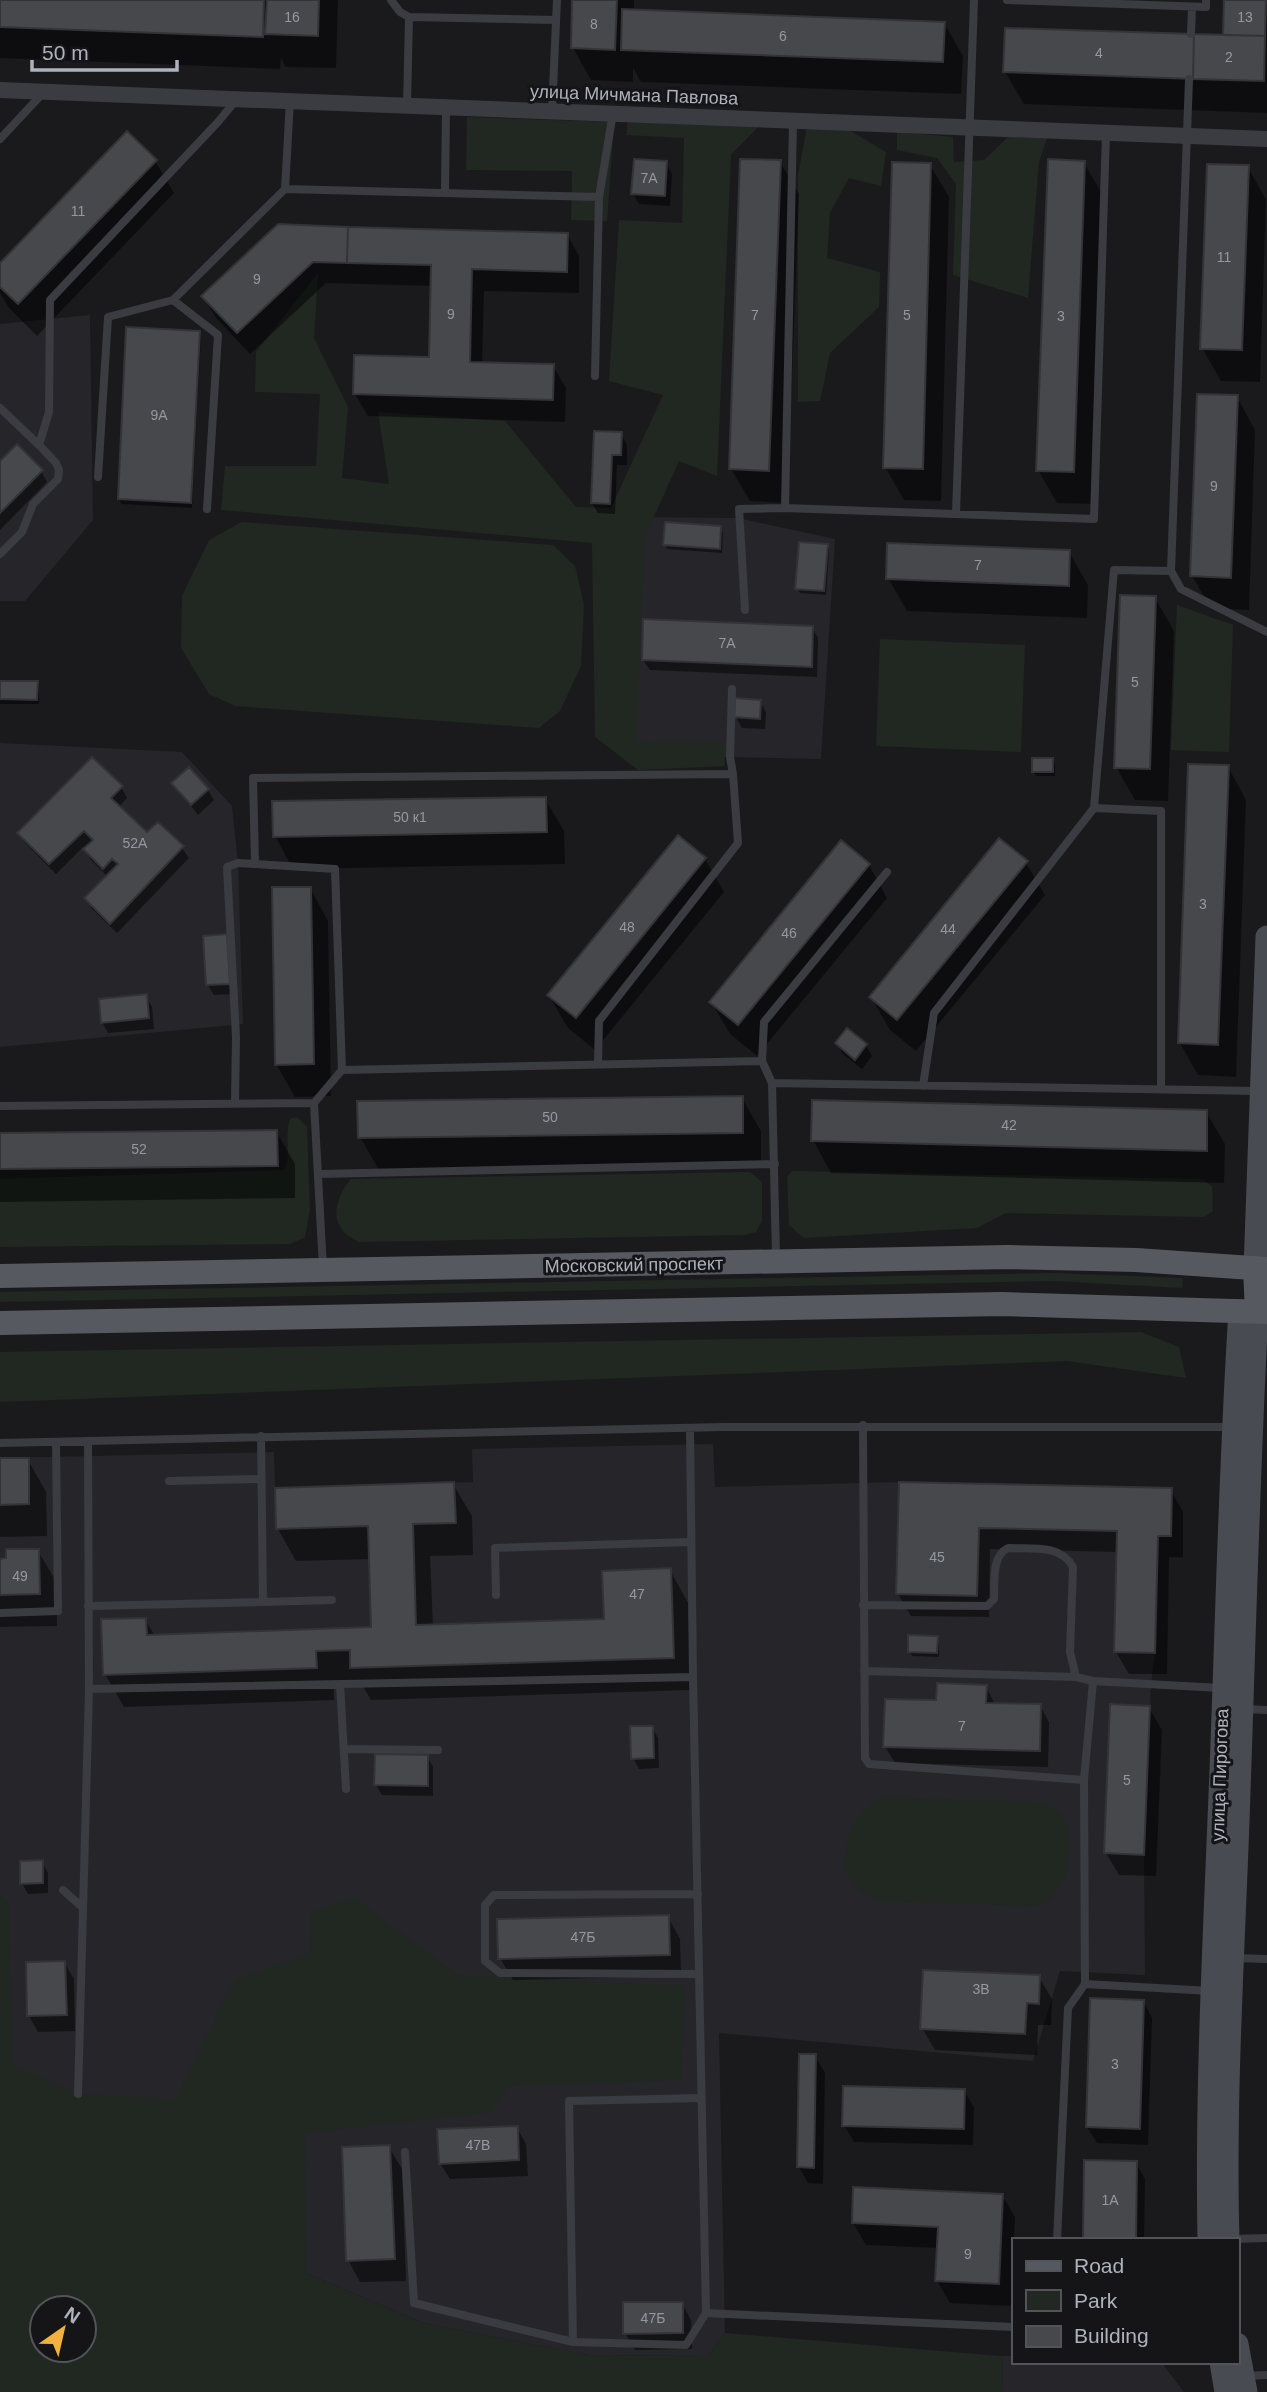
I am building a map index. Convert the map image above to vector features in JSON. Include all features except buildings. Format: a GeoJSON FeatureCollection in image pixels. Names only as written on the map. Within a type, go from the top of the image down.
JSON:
{"type":"FeatureCollection","features":[{"type":"Feature","properties":{"kind":"main road"},"geometry":{"type":"LineString","coordinates":[[0,1323],[1002,1304],[1255,1311],[1261,1269],[1261,1091],[1267,937]]}},
{"type":"Feature","properties":{"kind":"main road","name":"Московский проспект"},"geometry":{"type":"LineString","coordinates":[[0,1276],[1008,1257],[1261,1269]]}},
{"type":"Feature","properties":{"kind":"main road","name":"улица Пирогова"},"geometry":{"type":"LineString","coordinates":[[1242,1427],[1256,1395],[1255,1311]]}},
{"type":"Feature","properties":{"kind":"main road","name":"улица Пирогова"},"geometry":{"type":"LineString","coordinates":[[1209,2238],[1208,2171],[1222,1992],[1242,1427],[1255,1311]]}},
{"type":"Feature","properties":{"kind":"main road","name":"улица Пирогова"},"geometry":{"type":"LineString","coordinates":[[1222,1992],[1228,2238]]}},
{"type":"Feature","properties":{"kind":"street","name":"улица Мичмана Павлова"},"geometry":{"type":"LineString","coordinates":[[0,90],[1267,139]]}},
{"type":"Feature","properties":{"kind":"lane"},"geometry":{"type":"LineString","coordinates":[[391,0],[400,12],[410,17],[556,20]]}},
{"type":"Feature","properties":{"kind":"lane"},"geometry":{"type":"LineString","coordinates":[[552,111],[557,0]]}},
{"type":"Feature","properties":{"kind":"lane"},"geometry":{"type":"LineString","coordinates":[[956,514],[974,0]]}},
{"type":"Feature","properties":{"kind":"lane"},"geometry":{"type":"LineString","coordinates":[[1007,0],[1206,8],[1206,0]]}},
{"type":"Feature","properties":{"kind":"lane"},"geometry":{"type":"LineString","coordinates":[[1191,34],[1192,7]]}},
{"type":"Feature","properties":{"kind":"lane"},"geometry":{"type":"LineString","coordinates":[[407,106],[410,17]]}},
{"type":"Feature","properties":{"kind":"lane"},"geometry":{"type":"LineString","coordinates":[[1189,79],[1171,571],[1181,589],[1267,632]]}},
{"type":"Feature","properties":{"kind":"lane"},"geometry":{"type":"LineString","coordinates":[[0,139],[44,92]]}},
{"type":"Feature","properties":{"kind":"lane"},"geometry":{"type":"LineString","coordinates":[[39,445],[49,412],[50,300],[237,99]]}},
{"type":"Feature","properties":{"kind":"lane"},"geometry":{"type":"LineString","coordinates":[[98,477],[108,317],[173,300],[285,188],[290,101]]}},
{"type":"Feature","properties":{"kind":"lane"},"geometry":{"type":"LineString","coordinates":[[445,192],[446,107]]}},
{"type":"Feature","properties":{"kind":"lane"},"geometry":{"type":"LineString","coordinates":[[595,376],[599,197],[613,113]]}},
{"type":"Feature","properties":{"kind":"lane"},"geometry":{"type":"LineString","coordinates":[[785,508],[793,122]]}},
{"type":"Feature","properties":{"kind":"lane"},"geometry":{"type":"LineString","coordinates":[[745,610],[739,509],[785,508],[1094,519],[1105,133]]}},
{"type":"Feature","properties":{"kind":"lane"},"geometry":{"type":"LineString","coordinates":[[285,188],[599,197]]}},
{"type":"Feature","properties":{"kind":"lane"},"geometry":{"type":"LineString","coordinates":[[173,300],[218,335],[207,509]]}},
{"type":"Feature","properties":{"kind":"lane"},"geometry":{"type":"LineString","coordinates":[[0,408],[39,445],[60,470],[58,479],[33,504],[22,532],[0,554]]}},
{"type":"Feature","properties":{"kind":"lane"},"geometry":{"type":"LineString","coordinates":[[923,1086],[933,1013],[1094,808],[1114,570],[1171,571]]}},
{"type":"Feature","properties":{"kind":"lane"},"geometry":{"type":"LineString","coordinates":[[598,1063],[599,1021],[738,843],[730,757],[732,690]]}},
{"type":"Feature","properties":{"kind":"lane"},"geometry":{"type":"LineString","coordinates":[[255,864],[253,778],[733,774]]}},
{"type":"Feature","properties":{"kind":"lane"},"geometry":{"type":"LineString","coordinates":[[1094,808],[1161,811],[1161,1090]]}},
{"type":"Feature","properties":{"kind":"lane"},"geometry":{"type":"LineString","coordinates":[[235,1103],[236,1038],[227,867],[238,863],[335,869],[342,1070],[314,1103],[323,1271]]}},
{"type":"Feature","properties":{"kind":"lane"},"geometry":{"type":"LineString","coordinates":[[776,1263],[772,1083],[762,1061],[764,1022],[887,872]]}},
{"type":"Feature","properties":{"kind":"lane"},"geometry":{"type":"LineString","coordinates":[[342,1070],[762,1061]]}},
{"type":"Feature","properties":{"kind":"lane"},"geometry":{"type":"LineString","coordinates":[[772,1083],[1261,1091]]}},
{"type":"Feature","properties":{"kind":"lane"},"geometry":{"type":"LineString","coordinates":[[0,1106],[314,1103]]}},
{"type":"Feature","properties":{"kind":"lane"},"geometry":{"type":"LineString","coordinates":[[319,1174],[775,1164]]}},
{"type":"Feature","properties":{"kind":"lane"},"geometry":{"type":"LineString","coordinates":[[863,1426],[865,1758],[869,1764],[1084,1780]]}},
{"type":"Feature","properties":{"kind":"lane"},"geometry":{"type":"LineString","coordinates":[[0,1443],[690,1427],[1242,1427]]}},
{"type":"Feature","properties":{"kind":"lane"},"geometry":{"type":"LineString","coordinates":[[405,2152],[414,2303],[573,2342],[685,2345],[706,2313],[690,1427]]}},
{"type":"Feature","properties":{"kind":"lane"},"geometry":{"type":"LineString","coordinates":[[261,1436],[263,1602]]}},
{"type":"Feature","properties":{"kind":"lane"},"geometry":{"type":"LineString","coordinates":[[78,2094],[89,1689],[88,1441]]}},
{"type":"Feature","properties":{"kind":"lane"},"geometry":{"type":"LineString","coordinates":[[0,1613],[58,1611],[56,1442]]}},
{"type":"Feature","properties":{"kind":"lane"},"geometry":{"type":"LineString","coordinates":[[169,1481],[261,1479]]}},
{"type":"Feature","properties":{"kind":"lane"},"geometry":{"type":"LineString","coordinates":[[496,1595],[495,1548],[690,1542]]}},
{"type":"Feature","properties":{"kind":"lane"},"geometry":{"type":"LineString","coordinates":[[863,1605],[987,1606],[994,1599],[997,1559],[1001,1551],[1008,1548],[1057,1551],[1068,1557],[1073,1567],[1070,1652],[1076,1677]]}},
{"type":"Feature","properties":{"kind":"lane"},"geometry":{"type":"LineString","coordinates":[[88,1605],[332,1600]]}},
{"type":"Feature","properties":{"kind":"lane"},"geometry":{"type":"LineString","coordinates":[[864,1671],[1076,1677],[1233,1698],[1267,1710]]}},
{"type":"Feature","properties":{"kind":"lane"},"geometry":{"type":"LineString","coordinates":[[89,1689],[694,1677]]}},
{"type":"Feature","properties":{"kind":"lane"},"geometry":{"type":"LineString","coordinates":[[1057,2238],[1068,2008],[1085,1984],[1084,1780],[1093,1681]]}},
{"type":"Feature","properties":{"kind":"lane"},"geometry":{"type":"LineString","coordinates":[[340,1684],[346,1789]]}},
{"type":"Feature","properties":{"kind":"lane"},"geometry":{"type":"LineString","coordinates":[[344,1749],[438,1750]]}},
{"type":"Feature","properties":{"kind":"lane"},"geometry":{"type":"LineString","coordinates":[[63,1890],[83,1908]]}},
{"type":"Feature","properties":{"kind":"lane"},"geometry":{"type":"LineString","coordinates":[[698,1894],[494,1895],[485,1905],[485,1961],[500,1973],[699,1974]]}},
{"type":"Feature","properties":{"kind":"lane"},"geometry":{"type":"LineString","coordinates":[[1223,1957],[1267,1959]]}},
{"type":"Feature","properties":{"kind":"lane"},"geometry":{"type":"LineString","coordinates":[[1085,1984],[1222,1992]]}},
{"type":"Feature","properties":{"kind":"lane"},"geometry":{"type":"LineString","coordinates":[[573,2342],[569,2101],[701,2098]]}},
{"type":"Feature","properties":{"kind":"lane"},"geometry":{"type":"LineString","coordinates":[[1239,2239],[1267,2238]]}},
{"type":"Feature","properties":{"kind":"lane"},"geometry":{"type":"LineString","coordinates":[[706,2313],[1012,2327]]}},
{"type":"Feature","properties":{"kind":"lane"},"geometry":{"type":"LineString","coordinates":[[1232,2380],[1267,2375]]}},
{"type":"Feature","properties":{"kind":"shaded area"},"geometry":{"type":"Polygon","coordinates":[[[90,315],[93,520],[25,601],[0,601],[0,324],[90,315]]]}},
{"type":"Feature","properties":{"kind":"shaded area"},"geometry":{"type":"Polygon","coordinates":[[[623,517],[738,518],[835,539],[821,759],[619,755],[623,517]]]}},
{"type":"Feature","properties":{"kind":"shaded area"},"geometry":{"type":"Polygon","coordinates":[[[0,743],[182,752],[232,806],[238,863],[243,1024],[0,1047],[0,743]]]}},
{"type":"Feature","properties":{"kind":"shaded area"},"geometry":{"type":"Polygon","coordinates":[[[713,1444],[715,1487],[899,1482],[1172,1488],[1158,1536],[1155,1653],[1151,1684],[1144,1855],[1145,1975],[1060,1971],[1033,2061],[719,2033],[725,2333],[708,2356],[589,2355],[423,2323],[306,2273],[12,2127],[0,2064],[0,1458],[274,1452],[275,1488],[473,1482],[472,1449],[713,1444]]]}},
{"type":"Feature","properties":{"kind":"shaded area"},"geometry":{"type":"Polygon","coordinates":[[[1003,2356],[1012,2356],[1012,2364],[1163,2364],[1184,2392],[1002,2392],[1003,2356]]]}},
{"type":"Feature","properties":{"kind":"green space"},"geometry":{"type":"Polygon","coordinates":[[[467,117],[614,122],[607,221],[571,220],[572,171],[466,170],[467,117]]]}},
{"type":"Feature","properties":{"kind":"green space"},"geometry":{"type":"Polygon","coordinates":[[[628,122],[761,124],[731,155],[717,476],[679,461],[644,539],[636,742],[723,741],[725,766],[638,770],[595,737],[592,543],[221,510],[225,466],[316,466],[320,394],[255,392],[256,352],[318,273],[314,338],[348,407],[342,478],[389,484],[378,412],[505,421],[576,507],[611,508],[663,395],[609,381],[619,220],[682,223],[684,138],[626,135],[628,122]]]}},
{"type":"Feature","properties":{"kind":"green space"},"geometry":{"type":"Polygon","coordinates":[[[807,127],[847,129],[886,152],[881,186],[849,178],[830,213],[827,258],[880,272],[879,307],[830,353],[820,401],[798,402],[798,175],[807,127]]]}},
{"type":"Feature","properties":{"kind":"green space"},"geometry":{"type":"Polygon","coordinates":[[[897,132],[953,137],[954,162],[984,160],[1008,137],[1047,138],[1039,162],[1028,298],[953,275],[956,184],[937,158],[897,150],[897,132]]]}},
{"type":"Feature","properties":{"kind":"green space"},"geometry":{"type":"Polygon","coordinates":[[[242,522],[553,545],[575,566],[584,605],[581,666],[560,711],[539,728],[235,706],[209,694],[181,648],[182,596],[209,540],[242,522]]]}},
{"type":"Feature","properties":{"kind":"green space"},"geometry":{"type":"Polygon","coordinates":[[[1177,605],[1233,625],[1229,752],[1171,750],[1177,605]]]}},
{"type":"Feature","properties":{"kind":"green space"},"geometry":{"type":"Polygon","coordinates":[[[880,639],[1025,645],[1021,752],[876,746],[880,639]]]}},
{"type":"Feature","properties":{"kind":"green space"},"geometry":{"type":"Polygon","coordinates":[[[297,1117],[307,1127],[310,1210],[305,1237],[290,1244],[0,1247],[0,1179],[284,1170],[287,1160],[288,1125],[290,1119],[297,1117]]]}},
{"type":"Feature","properties":{"kind":"green space"},"geometry":{"type":"Polygon","coordinates":[[[792,1171],[1202,1179],[1212,1186],[1213,1211],[1204,1217],[1006,1213],[977,1228],[804,1238],[789,1225],[787,1177],[792,1171]]]}},
{"type":"Feature","properties":{"kind":"green space"},"geometry":{"type":"Polygon","coordinates":[[[750,1172],[762,1182],[762,1221],[756,1232],[745,1235],[358,1242],[345,1233],[336,1212],[343,1191],[351,1179],[750,1172]]]}},
{"type":"Feature","properties":{"kind":"green space"},"geometry":{"type":"Polygon","coordinates":[[[1054,1273],[1183,1278],[1182,1288],[1054,1281],[0,1302],[0,1292],[1054,1273]]]}},
{"type":"Feature","properties":{"kind":"green space"},"geometry":{"type":"Polygon","coordinates":[[[1141,1332],[1179,1347],[1186,1378],[1067,1361],[0,1402],[0,1352],[1141,1332]]]}},
{"type":"Feature","properties":{"kind":"green space"},"geometry":{"type":"Polygon","coordinates":[[[883,1797],[1042,1802],[1060,1811],[1070,1834],[1066,1876],[1051,1900],[1035,1906],[880,1901],[857,1889],[844,1869],[853,1827],[863,1812],[883,1797]]]}},
{"type":"Feature","properties":{"kind":"green space"},"geometry":{"type":"Polygon","coordinates":[[[0,1895],[9,1905],[12,2064],[78,2094],[175,2099],[234,1980],[310,1953],[311,1912],[355,1898],[458,1975],[685,1986],[681,2080],[509,2086],[491,2112],[305,2133],[306,2273],[423,2323],[589,2355],[708,2356],[725,2333],[1003,2356],[1002,2392],[0,2392],[0,1895]]]}}]}
